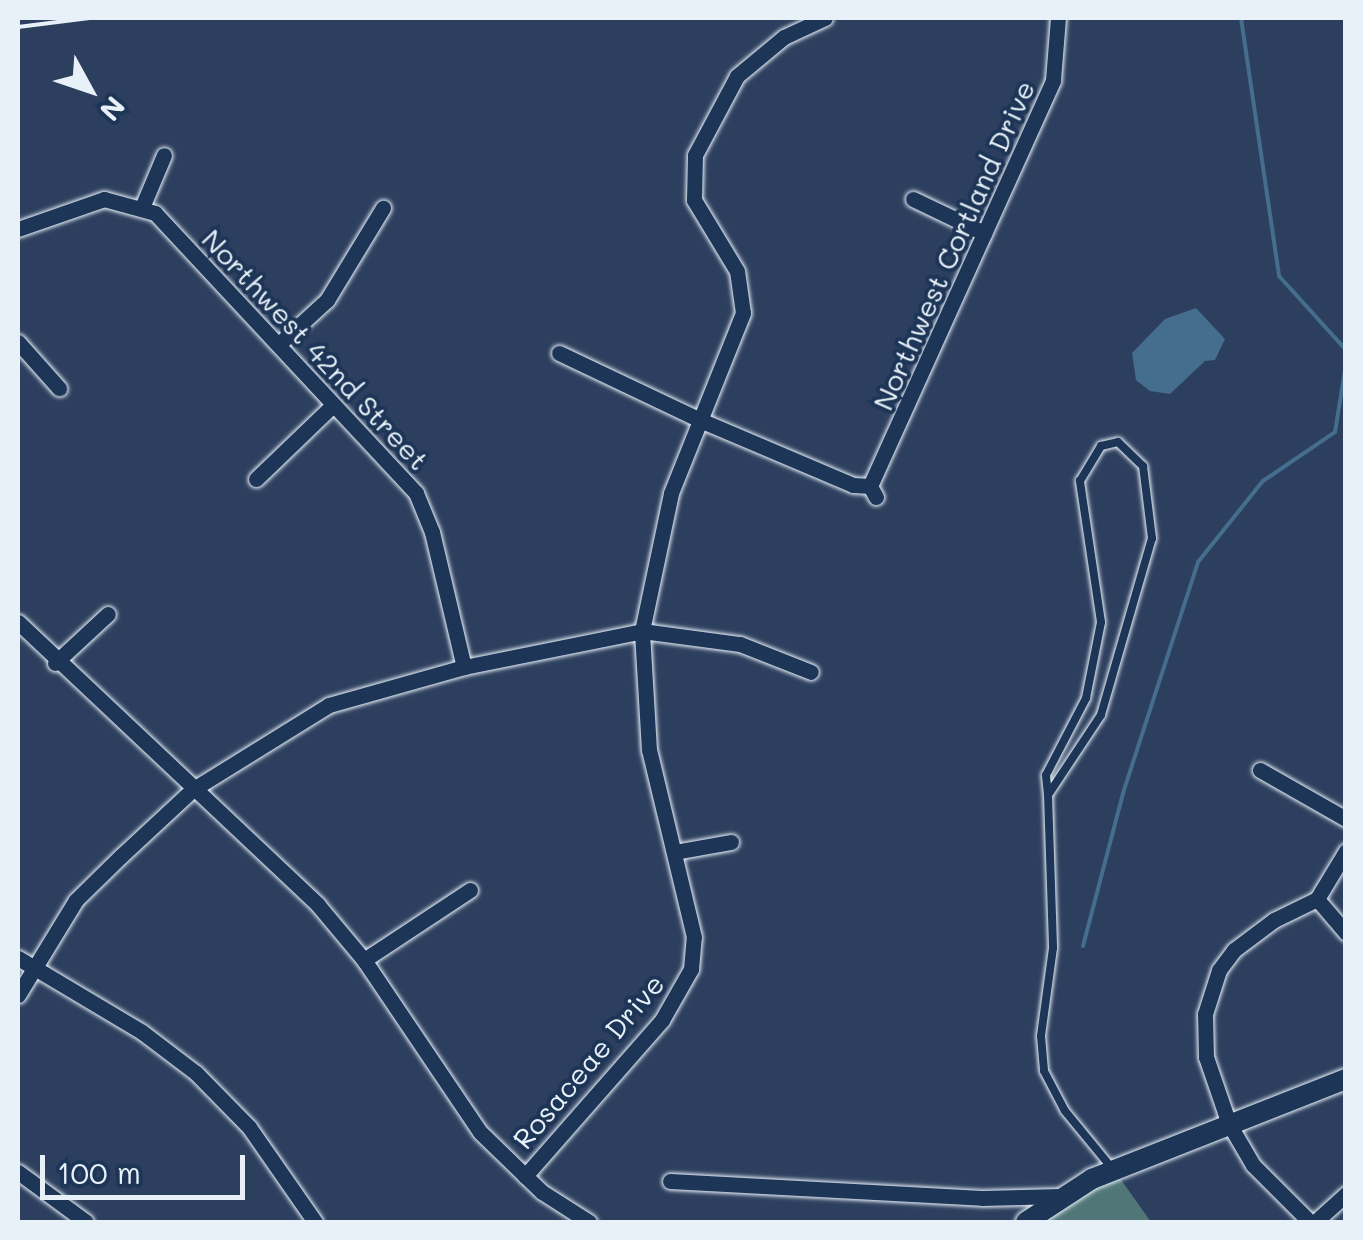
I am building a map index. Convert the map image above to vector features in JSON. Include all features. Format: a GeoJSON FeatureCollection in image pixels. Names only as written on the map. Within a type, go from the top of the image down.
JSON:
{"type":"FeatureCollection","features":[{"type":"Feature","properties":{"kind":"street"},"geometry":{"type":"LineString","coordinates":[[731,842],[674,852],[649,750],[642,631],[658,539],[743,313],[736,270],[694,200],[695,155],[737,76],[784,37],[825,18]]}},
{"type":"Feature","properties":{"kind":"street","name":"Northwest Cortland Drive"},"geometry":{"type":"LineString","coordinates":[[559,353],[700,420],[874,492],[1052,80],[1058,18]]}},
{"type":"Feature","properties":{"kind":"street"},"geometry":{"type":"LineString","coordinates":[[18,228],[104,199],[142,204],[164,155]]}},
{"type":"Feature","properties":{"kind":"street"},"geometry":{"type":"LineString","coordinates":[[913,200],[984,233]]}},
{"type":"Feature","properties":{"kind":"street","name":"Northwest 42nd Street"},"geometry":{"type":"LineString","coordinates":[[142,204],[279,344],[426,510],[464,667]]}},
{"type":"Feature","properties":{"kind":"street"},"geometry":{"type":"LineString","coordinates":[[279,344],[327,300],[384,208]]}},
{"type":"Feature","properties":{"kind":"street"},"geometry":{"type":"LineString","coordinates":[[18,342],[59,388]]}},
{"type":"Feature","properties":{"kind":"street"},"geometry":{"type":"LineString","coordinates":[[256,479],[333,405]]}},
{"type":"Feature","properties":{"kind":"street"},"geometry":{"type":"LineString","coordinates":[[55,662],[108,614]]}},
{"type":"Feature","properties":{"kind":"street"},"geometry":{"type":"LineString","coordinates":[[18,622],[55,662],[300,887],[364,960],[480,1132],[525,1176],[589,1222]]}},
{"type":"Feature","properties":{"kind":"street"},"geometry":{"type":"LineString","coordinates":[[18,995],[76,900],[192,790],[328,706],[464,667],[642,631],[740,644],[811,672]]}},
{"type":"Feature","properties":{"kind":"street"},"geometry":{"type":"LineString","coordinates":[[1260,770],[1346,818]]}},
{"type":"Feature","properties":{"kind":"street"},"geometry":{"type":"LineString","coordinates":[[1346,851],[1317,899],[1253,933],[1214,982],[1205,1014],[1206,1057],[1229,1124],[1252,1165],[1313,1222],[1346,1194]]}},
{"type":"Feature","properties":{"kind":"street","name":"Rosaceae Drive"},"geometry":{"type":"LineString","coordinates":[[525,1176],[662,1020],[688,978],[694,937],[674,852]]}},
{"type":"Feature","properties":{"kind":"street"},"geometry":{"type":"LineString","coordinates":[[364,960],[470,890]]}},
{"type":"Feature","properties":{"kind":"street"},"geometry":{"type":"LineString","coordinates":[[1317,899],[1346,933]]}},
{"type":"Feature","properties":{"kind":"street"},"geometry":{"type":"LineString","coordinates":[[18,958],[142,1032],[196,1073],[249,1126],[315,1222]]}},
{"type":"Feature","properties":{"kind":"street"},"geometry":{"type":"LineString","coordinates":[[1026,1222],[1060,1196],[1114,1170],[1346,1079]]}},
{"type":"Feature","properties":{"kind":"street"},"geometry":{"type":"LineString","coordinates":[[18,1172],[86,1222]]}},
{"type":"Feature","properties":{"kind":"street"},"geometry":{"type":"LineString","coordinates":[[670,1181],[982,1198],[1060,1196]]}},
{"type":"Feature","properties":{"kind":"lane"},"geometry":{"type":"LineString","coordinates":[[1048,794],[1102,715],[1152,538],[1143,466],[1118,442],[1101,446],[1080,481],[1101,622],[1086,698],[1046,775],[1053,948],[1041,1036],[1044,1071],[1065,1110],[1114,1170]]}},
{"type":"Feature","properties":{"kind":"green space"},"geometry":{"type":"Polygon","coordinates":[[[1114,1170],[1151,1222],[1026,1222],[1114,1170]]]}},
{"type":"Feature","properties":{"kind":"water"},"geometry":{"type":"Polygon","coordinates":[[[1196,308],[1225,339],[1215,360],[1205,361],[1170,394],[1150,391],[1136,380],[1132,353],[1165,319],[1196,308]]]}},
{"type":"Feature","properties":{"kind":"waterway"},"geometry":{"type":"LineString","coordinates":[[1241,18],[1279,276],[1346,350]]}},
{"type":"Feature","properties":{"kind":"waterway"},"geometry":{"type":"LineString","coordinates":[[1083,946],[1124,790],[1198,562],[1263,481],[1335,432],[1346,364]]}},
{"type":"Feature","properties":{"kind":"railway"},"geometry":{"type":"LineString","coordinates":[[18,27],[89,18]]}}]}
